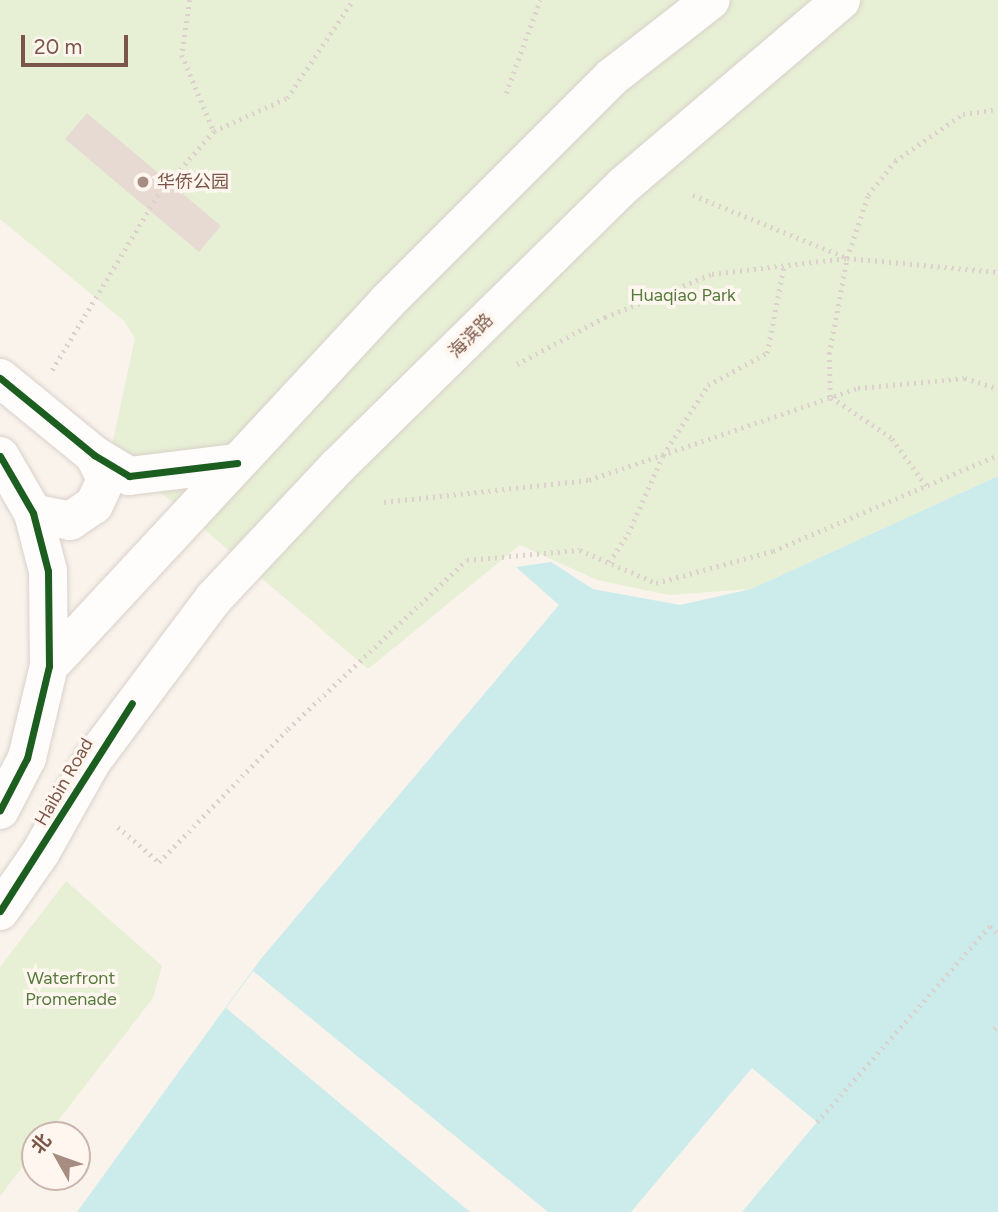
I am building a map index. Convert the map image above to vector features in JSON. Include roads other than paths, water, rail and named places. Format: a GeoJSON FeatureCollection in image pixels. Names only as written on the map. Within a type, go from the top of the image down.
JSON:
{"type":"FeatureCollection","features":[{"type":"Feature","properties":{"kind":"main road"},"geometry":{"type":"LineString","coordinates":[[49,666],[386,303],[611,77],[711,0]]}},
{"type":"Feature","properties":{"kind":"main road","name":"Haibin Road"},"geometry":{"type":"LineString","coordinates":[[0,911],[41,852],[92,761],[214,598],[337,467],[624,185],[841,0]]}},
{"type":"Feature","properties":{"kind":"main road"},"geometry":{"type":"LineString","coordinates":[[0,378],[94,455],[129,475],[237,463]]}},
{"type":"Feature","properties":{"kind":"main road"},"geometry":{"type":"LineString","coordinates":[[33,513],[70,521],[94,505],[106,479],[94,455]]}},
{"type":"Feature","properties":{"kind":"main road"},"geometry":{"type":"LineString","coordinates":[[0,456],[33,513],[48,570],[49,666],[27,758],[0,810]]}},
{"type":"Feature","properties":{"kind":"water"},"geometry":{"type":"Polygon","coordinates":[[[998,476],[998,1212],[77,1212],[260,960],[559,605],[516,567],[551,562],[593,589],[680,605],[751,589],[998,476]]]}},
{"type":"Feature","properties":{"kind":"place","name":"华侨公园"},"geometry":{"type":"Point","coordinates":[143,182]}},
{"type":"Feature","properties":{"kind":"park label","name":"Huaqiao Park"},"geometry":{"type":"Point","coordinates":[683,295]}},
{"type":"Feature","properties":{"kind":"park label","name":"Waterfront Promenade"},"geometry":{"type":"Point","coordinates":[71,989]}}]}
